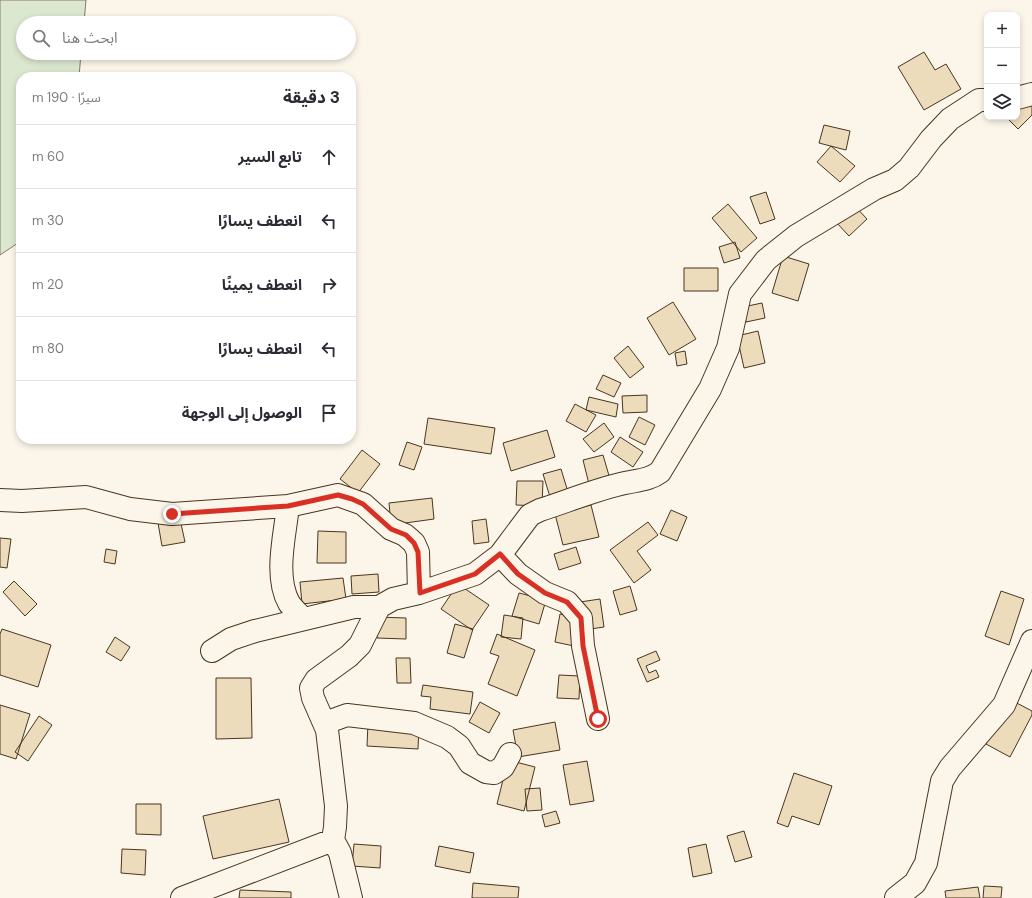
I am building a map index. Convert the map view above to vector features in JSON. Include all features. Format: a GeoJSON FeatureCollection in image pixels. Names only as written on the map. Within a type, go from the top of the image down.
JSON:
{"type":"FeatureCollection","features":[{"type":"Feature","properties":{"kind":"street"},"geometry":{"type":"LineString","coordinates":[[1020,97],[1032,94]]}},
{"type":"Feature","properties":{"kind":"street"},"geometry":{"type":"LineString","coordinates":[[212,651],[231,639],[354,607],[379,607],[393,600],[420,593],[475,574],[500,554],[530,515],[540,510],[625,483],[642,481],[653,477],[660,472],[710,389],[728,348],[740,294],[766,260],[796,236],[874,189],[895,180],[908,168],[950,119],[980,100],[984,100]]}},
{"type":"Feature","properties":{"kind":"street"},"geometry":{"type":"LineString","coordinates":[[0,500],[22,502],[61,497],[86,497],[130,509],[172,514],[288,506],[338,495],[363,504],[391,529],[406,535],[414,543],[418,552],[420,593]]}},
{"type":"Feature","properties":{"kind":"street"},"geometry":{"type":"LineString","coordinates":[[288,506],[283,559],[283,582],[289,603],[304,619]]}},
{"type":"Feature","properties":{"kind":"street"},"geometry":{"type":"LineString","coordinates":[[500,554],[518,574],[545,593],[567,602],[581,618],[583,646],[598,719]]}},
{"type":"Feature","properties":{"kind":"street"},"geometry":{"type":"LineString","coordinates":[[352,898],[340,853],[333,840],[336,806],[325,723],[313,698],[311,688],[316,680],[349,656],[360,645],[379,607]]}},
{"type":"Feature","properties":{"kind":"street"},"geometry":{"type":"LineString","coordinates":[[896,898],[915,883],[926,863],[942,781],[950,768],[1004,705],[1032,641]]}},
{"type":"Feature","properties":{"kind":"street"},"geometry":{"type":"LineString","coordinates":[[325,723],[347,715],[414,723],[447,737],[459,746],[470,763],[486,772],[494,773],[503,768],[510,754]]}},
{"type":"Feature","properties":{"kind":"street"},"geometry":{"type":"LineString","coordinates":[[182,898],[333,840]]}},
{"type":"Feature","properties":{"kind":"green space"},"geometry":{"type":"Polygon","coordinates":[[[0,0],[86,0],[85,16],[16,16],[16,60],[80,60],[79,72],[16,72],[16,244],[0,255],[0,0]]]}},
{"type":"Feature","properties":{"kind":"building"},"geometry":{"type":"Polygon","coordinates":[[[924,52],[935,70],[946,64],[961,89],[924,110],[898,67],[924,52]]]}},
{"type":"Feature","properties":{"kind":"building"},"geometry":{"type":"Polygon","coordinates":[[[1032,91],[1032,115],[1018,129],[1009,120],[1020,120],[1020,100],[1032,91]]]}},
{"type":"Feature","properties":{"kind":"building"},"geometry":{"type":"Polygon","coordinates":[[[824,125],[850,131],[846,150],[819,143],[824,125]]]}},
{"type":"Feature","properties":{"kind":"building"},"geometry":{"type":"Polygon","coordinates":[[[831,146],[855,166],[840,182],[817,162],[831,146]]]}},
{"type":"Feature","properties":{"kind":"building"},"geometry":{"type":"Polygon","coordinates":[[[766,192],[775,219],[760,224],[750,197],[766,192]]]}},
{"type":"Feature","properties":{"kind":"building"},"geometry":{"type":"Polygon","coordinates":[[[728,204],[757,238],[741,252],[712,218],[728,204]]]}},
{"type":"Feature","properties":{"kind":"building"},"geometry":{"type":"Polygon","coordinates":[[[853,204],[867,219],[849,236],[835,221],[853,204]]]}},
{"type":"Feature","properties":{"kind":"building"},"geometry":{"type":"Polygon","coordinates":[[[735,242],[740,258],[724,263],[719,247],[735,242]]]}},
{"type":"Feature","properties":{"kind":"building"},"geometry":{"type":"Polygon","coordinates":[[[783,256],[809,264],[798,301],[772,293],[783,256]]]}},
{"type":"Feature","properties":{"kind":"building"},"geometry":{"type":"Polygon","coordinates":[[[684,268],[718,268],[718,291],[684,291],[684,268]]]}},
{"type":"Feature","properties":{"kind":"building"},"geometry":{"type":"Polygon","coordinates":[[[673,302],[696,339],[669,355],[647,318],[673,302]]]}},
{"type":"Feature","properties":{"kind":"building"},"geometry":{"type":"Polygon","coordinates":[[[762,303],[765,318],[746,322],[743,307],[762,303]]]}},
{"type":"Feature","properties":{"kind":"building"},"geometry":{"type":"Polygon","coordinates":[[[758,331],[765,363],[744,368],[737,336],[758,331]]]}},
{"type":"Feature","properties":{"kind":"building"},"geometry":{"type":"Polygon","coordinates":[[[628,346],[644,367],[630,378],[614,358],[628,346]]]}},
{"type":"Feature","properties":{"kind":"building"},"geometry":{"type":"Polygon","coordinates":[[[685,351],[687,364],[677,366],[675,353],[685,351]]]}},
{"type":"Feature","properties":{"kind":"building"},"geometry":{"type":"Polygon","coordinates":[[[603,375],[621,383],[614,397],[596,389],[603,375]]]}},
{"type":"Feature","properties":{"kind":"building"},"geometry":{"type":"Polygon","coordinates":[[[647,395],[647,412],[623,413],[622,396],[647,395]]]}},
{"type":"Feature","properties":{"kind":"building"},"geometry":{"type":"Polygon","coordinates":[[[589,397],[618,404],[616,417],[586,410],[589,397]]]}},
{"type":"Feature","properties":{"kind":"building"},"geometry":{"type":"Polygon","coordinates":[[[575,404],[596,415],[586,432],[566,421],[575,404]]]}},
{"type":"Feature","properties":{"kind":"building"},"geometry":{"type":"Polygon","coordinates":[[[639,417],[655,425],[645,445],[629,437],[639,417]]]}},
{"type":"Feature","properties":{"kind":"building"},"geometry":{"type":"Polygon","coordinates":[[[428,418],[495,428],[491,454],[424,444],[428,418]]]}},
{"type":"Feature","properties":{"kind":"building"},"geometry":{"type":"Polygon","coordinates":[[[604,423],[614,437],[594,452],[583,439],[604,423]]]}},
{"type":"Feature","properties":{"kind":"building"},"geometry":{"type":"Polygon","coordinates":[[[547,430],[555,457],[511,471],[503,443],[547,430]]]}},
{"type":"Feature","properties":{"kind":"building"},"geometry":{"type":"Polygon","coordinates":[[[620,437],[643,452],[633,467],[611,452],[620,437]]]}},
{"type":"Feature","properties":{"kind":"building"},"geometry":{"type":"Polygon","coordinates":[[[407,442],[422,447],[414,470],[399,465],[407,442]]]}},
{"type":"Feature","properties":{"kind":"building"},"geometry":{"type":"Polygon","coordinates":[[[362,450],[380,464],[358,493],[340,479],[362,450]]]}},
{"type":"Feature","properties":{"kind":"building"},"geometry":{"type":"Polygon","coordinates":[[[603,455],[610,479],[589,484],[583,460],[603,455]]]}},
{"type":"Feature","properties":{"kind":"building"},"geometry":{"type":"Polygon","coordinates":[[[561,469],[568,492],[550,497],[543,474],[561,469]]]}},
{"type":"Feature","properties":{"kind":"building"},"geometry":{"type":"Polygon","coordinates":[[[517,481],[543,481],[542,506],[516,505],[517,481]]]}},
{"type":"Feature","properties":{"kind":"building"},"geometry":{"type":"Polygon","coordinates":[[[432,498],[434,519],[391,525],[389,503],[432,498]]]}},
{"type":"Feature","properties":{"kind":"building"},"geometry":{"type":"Polygon","coordinates":[[[591,505],[599,537],[563,545],[555,514],[591,505]]]}},
{"type":"Feature","properties":{"kind":"building"},"geometry":{"type":"Polygon","coordinates":[[[671,510],[687,517],[677,541],[660,534],[671,510]]]}},
{"type":"Feature","properties":{"kind":"building"},"geometry":{"type":"Polygon","coordinates":[[[180,519],[185,542],[162,546],[158,523],[180,519]]]}},
{"type":"Feature","properties":{"kind":"building"},"geometry":{"type":"Polygon","coordinates":[[[486,519],[489,542],[474,544],[472,521],[486,519]]]}},
{"type":"Feature","properties":{"kind":"building"},"geometry":{"type":"Polygon","coordinates":[[[648,522],[658,535],[637,551],[651,570],[634,583],[610,550],[648,522]]]}},
{"type":"Feature","properties":{"kind":"building"},"geometry":{"type":"Polygon","coordinates":[[[318,531],[346,532],[346,563],[317,563],[318,531]]]}},
{"type":"Feature","properties":{"kind":"building"},"geometry":{"type":"Polygon","coordinates":[[[0,538],[11,539],[7,568],[0,567],[0,538]]]}},
{"type":"Feature","properties":{"kind":"building"},"geometry":{"type":"Polygon","coordinates":[[[576,547],[581,563],[559,570],[554,554],[576,547]]]}},
{"type":"Feature","properties":{"kind":"building"},"geometry":{"type":"Polygon","coordinates":[[[106,549],[117,551],[115,564],[104,562],[106,549]]]}},
{"type":"Feature","properties":{"kind":"building"},"geometry":{"type":"Polygon","coordinates":[[[378,574],[379,592],[352,594],[351,576],[378,574]]]}},
{"type":"Feature","properties":{"kind":"building"},"geometry":{"type":"Polygon","coordinates":[[[343,578],[346,599],[302,604],[300,582],[343,578]]]}},
{"type":"Feature","properties":{"kind":"building"},"geometry":{"type":"Polygon","coordinates":[[[14,581],[37,604],[25,616],[3,592],[14,581]]]}},
{"type":"Feature","properties":{"kind":"building"},"geometry":{"type":"Polygon","coordinates":[[[458,584],[489,605],[472,630],[441,609],[458,584]]]}},
{"type":"Feature","properties":{"kind":"building"},"geometry":{"type":"Polygon","coordinates":[[[630,586],[637,610],[620,615],[613,591],[630,586]]]}},
{"type":"Feature","properties":{"kind":"building"},"geometry":{"type":"Polygon","coordinates":[[[1001,591],[1024,599],[1009,645],[985,636],[1001,591]]]}},
{"type":"Feature","properties":{"kind":"building"},"geometry":{"type":"Polygon","coordinates":[[[519,593],[546,600],[539,624],[512,616],[519,593]]]}},
{"type":"Feature","properties":{"kind":"building"},"geometry":{"type":"Polygon","coordinates":[[[600,599],[604,627],[584,630],[580,602],[600,599]]]}},
{"type":"Feature","properties":{"kind":"building"},"geometry":{"type":"Polygon","coordinates":[[[560,614],[579,618],[574,646],[555,642],[560,614]]]}},
{"type":"Feature","properties":{"kind":"building"},"geometry":{"type":"Polygon","coordinates":[[[504,615],[523,618],[521,639],[501,637],[504,615]]]}},
{"type":"Feature","properties":{"kind":"building"},"geometry":{"type":"Polygon","coordinates":[[[377,617],[406,618],[406,639],[377,638],[377,617]]]}},
{"type":"Feature","properties":{"kind":"building"},"geometry":{"type":"Polygon","coordinates":[[[455,624],[473,629],[464,658],[447,653],[455,624]]]}},
{"type":"Feature","properties":{"kind":"building"},"geometry":{"type":"Polygon","coordinates":[[[2,629],[51,645],[38,687],[0,675],[0,634],[2,629]]]}},
{"type":"Feature","properties":{"kind":"building"},"geometry":{"type":"Polygon","coordinates":[[[497,634],[535,650],[517,696],[488,684],[499,656],[490,653],[497,634]]]}},
{"type":"Feature","properties":{"kind":"building"},"geometry":{"type":"Polygon","coordinates":[[[115,637],[130,647],[121,661],[106,652],[115,637]]]}},
{"type":"Feature","properties":{"kind":"building"},"geometry":{"type":"Polygon","coordinates":[[[656,651],[660,660],[646,666],[649,673],[656,670],[659,677],[647,682],[637,659],[656,651]]]}},
{"type":"Feature","properties":{"kind":"building"},"geometry":{"type":"Polygon","coordinates":[[[396,658],[410,658],[411,683],[397,683],[396,658]]]}},
{"type":"Feature","properties":{"kind":"building"},"geometry":{"type":"Polygon","coordinates":[[[559,675],[580,676],[579,699],[557,698],[559,675]]]}},
{"type":"Feature","properties":{"kind":"building"},"geometry":{"type":"Polygon","coordinates":[[[216,678],[251,678],[252,738],[216,739],[216,678]]]}},
{"type":"Feature","properties":{"kind":"building"},"geometry":{"type":"Polygon","coordinates":[[[423,685],[473,692],[470,714],[430,709],[431,697],[421,696],[423,685]]]}},
{"type":"Feature","properties":{"kind":"building"},"geometry":{"type":"Polygon","coordinates":[[[1009,699],[1032,711],[1032,715],[1010,757],[986,744],[1009,699]]]}},
{"type":"Feature","properties":{"kind":"building"},"geometry":{"type":"Polygon","coordinates":[[[480,702],[500,713],[489,733],[469,722],[480,702]]]}},
{"type":"Feature","properties":{"kind":"building"},"geometry":{"type":"Polygon","coordinates":[[[0,705],[30,714],[16,759],[0,754],[0,705]]]}},
{"type":"Feature","properties":{"kind":"building"},"geometry":{"type":"Polygon","coordinates":[[[39,716],[52,725],[28,761],[15,752],[39,716]]]}},
{"type":"Feature","properties":{"kind":"building"},"geometry":{"type":"Polygon","coordinates":[[[555,722],[560,750],[518,757],[513,730],[555,722]]]}},
{"type":"Feature","properties":{"kind":"building"},"geometry":{"type":"Polygon","coordinates":[[[368,723],[419,726],[418,749],[367,746],[368,723]]]}},
{"type":"Feature","properties":{"kind":"building"},"geometry":{"type":"Polygon","coordinates":[[[508,760],[535,767],[524,811],[497,804],[508,760]]]}},
{"type":"Feature","properties":{"kind":"building"},"geometry":{"type":"Polygon","coordinates":[[[587,761],[594,801],[570,805],[563,765],[587,761]]]}},
{"type":"Feature","properties":{"kind":"building"},"geometry":{"type":"Polygon","coordinates":[[[794,773],[832,786],[819,825],[792,816],[788,827],[777,823],[794,773]]]}},
{"type":"Feature","properties":{"kind":"building"},"geometry":{"type":"Polygon","coordinates":[[[540,788],[542,810],[527,811],[525,789],[540,788]]]}},
{"type":"Feature","properties":{"kind":"building"},"geometry":{"type":"Polygon","coordinates":[[[279,799],[289,842],[213,859],[203,816],[279,799]]]}},
{"type":"Feature","properties":{"kind":"building"},"geometry":{"type":"Polygon","coordinates":[[[136,804],[161,804],[161,835],[136,834],[136,804]]]}},
{"type":"Feature","properties":{"kind":"building"},"geometry":{"type":"Polygon","coordinates":[[[556,811],[560,823],[545,827],[542,815],[556,811]]]}},
{"type":"Feature","properties":{"kind":"building"},"geometry":{"type":"Polygon","coordinates":[[[744,831],[752,857],[735,862],[727,836],[744,831]]]}},
{"type":"Feature","properties":{"kind":"building"},"geometry":{"type":"Polygon","coordinates":[[[354,844],[381,846],[380,868],[352,866],[354,844]]]}},
{"type":"Feature","properties":{"kind":"building"},"geometry":{"type":"Polygon","coordinates":[[[706,844],[712,873],[693,877],[688,848],[706,844]]]}},
{"type":"Feature","properties":{"kind":"building"},"geometry":{"type":"Polygon","coordinates":[[[439,846],[474,853],[470,873],[435,866],[439,846]]]}},
{"type":"Feature","properties":{"kind":"building"},"geometry":{"type":"Polygon","coordinates":[[[122,849],[146,850],[145,875],[121,873],[122,849]]]}},
{"type":"Feature","properties":{"kind":"building"},"geometry":{"type":"Polygon","coordinates":[[[473,883],[519,887],[518,898],[472,898],[473,883]]]}},
{"type":"Feature","properties":{"kind":"building"},"geometry":{"type":"Polygon","coordinates":[[[984,886],[1002,887],[1001,898],[983,898],[984,886]]]}},
{"type":"Feature","properties":{"kind":"building"},"geometry":{"type":"Polygon","coordinates":[[[978,887],[980,898],[946,898],[945,891],[978,887]]]}},
{"type":"Feature","properties":{"kind":"building"},"geometry":{"type":"Polygon","coordinates":[[[240,890],[291,892],[291,898],[239,898],[240,890]]]}},
{"type":"Feature","properties":{"kind":"route"},"geometry":{"type":"LineString","coordinates":[[172,514],[288,506],[338,495],[352,499],[363,504],[391,529],[406,535],[414,543],[418,552],[420,593],[475,574],[500,554],[518,574],[545,593],[567,602],[581,618],[583,646],[598,719]]}}]}
